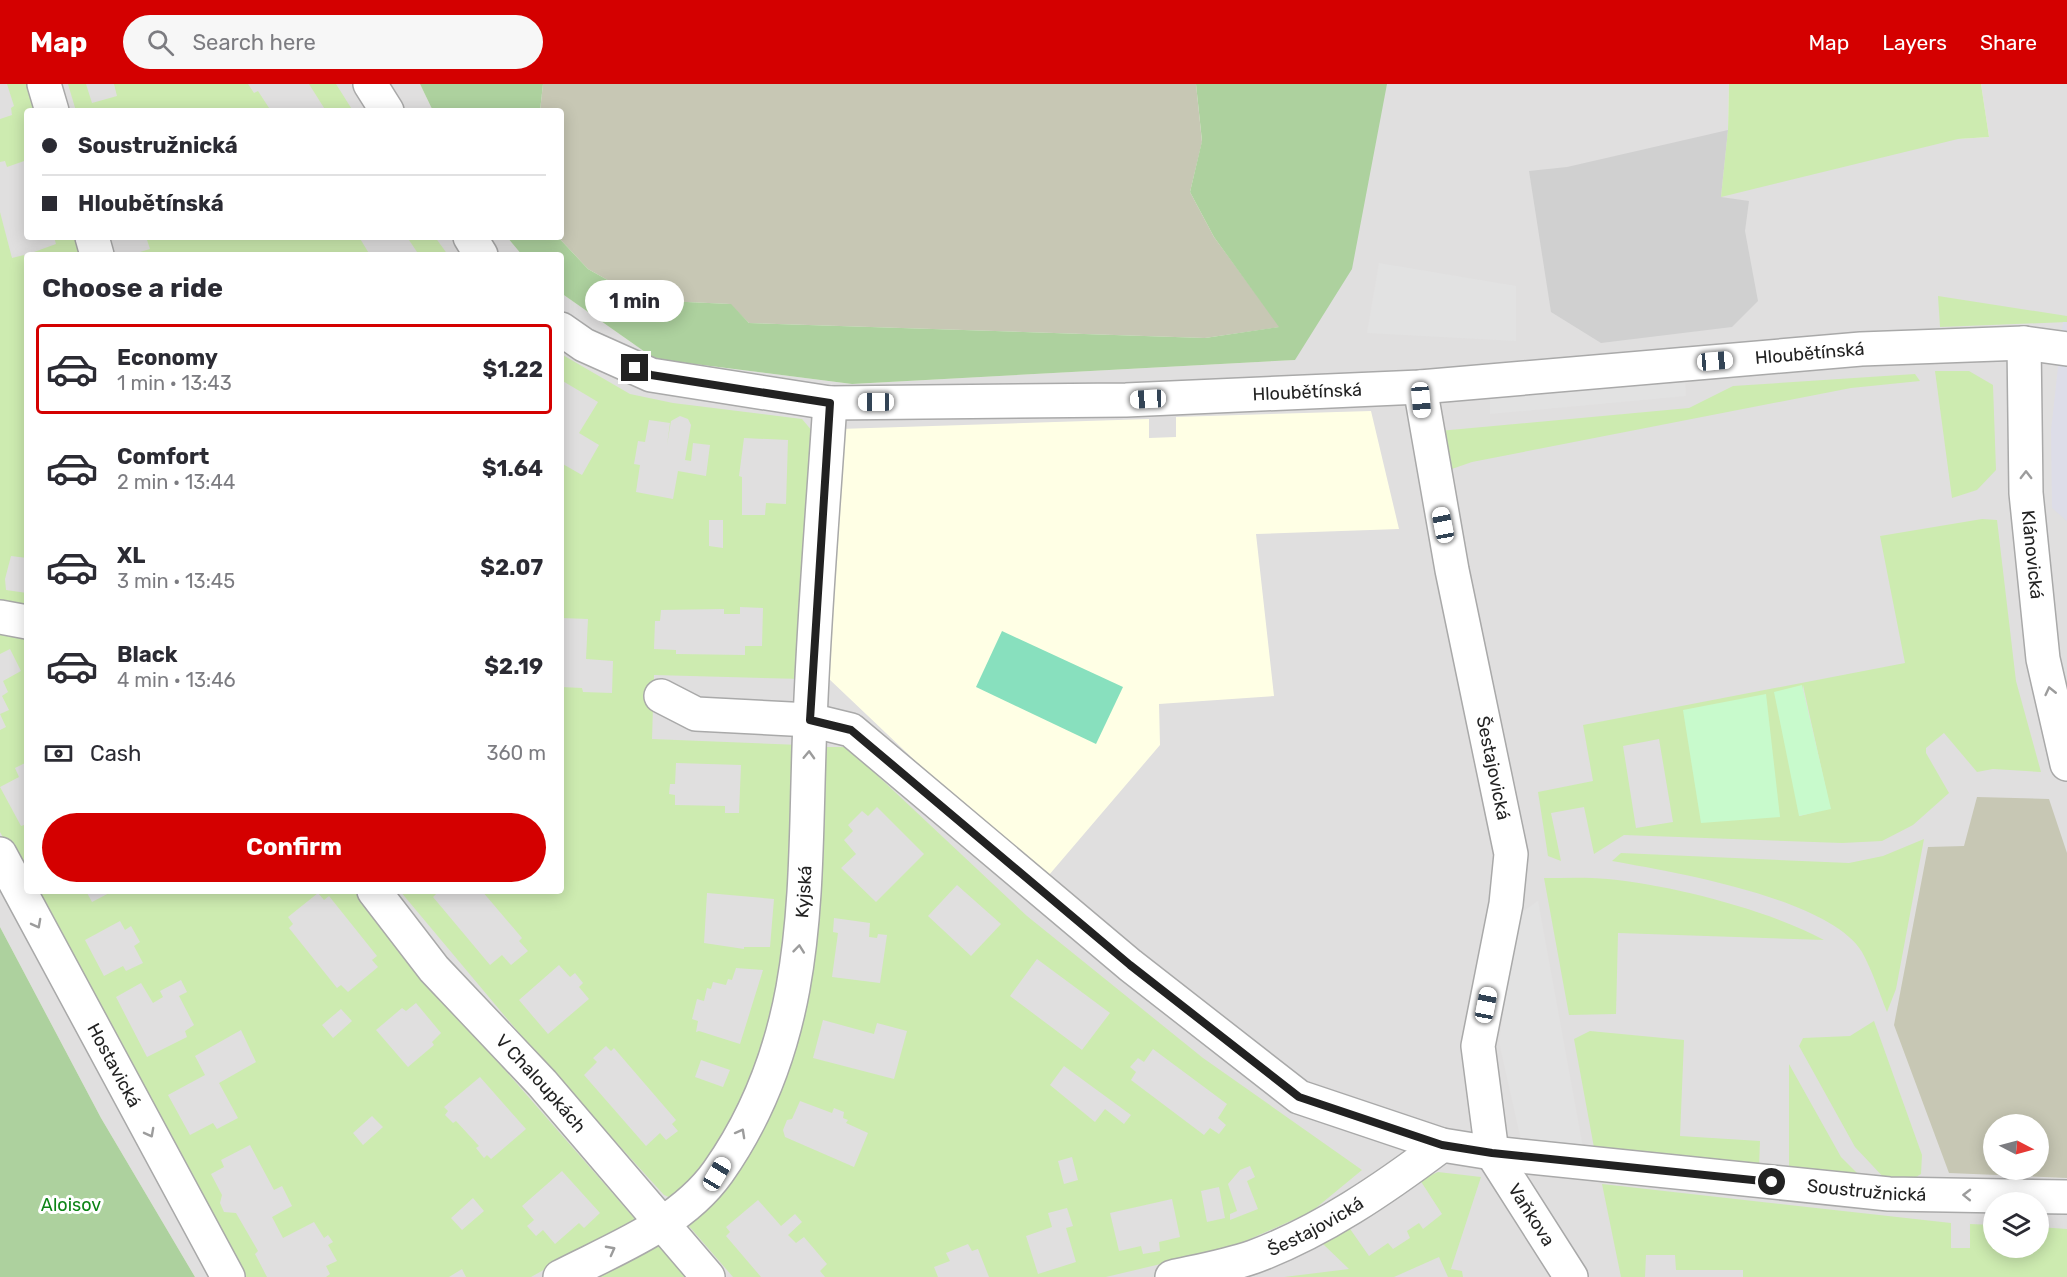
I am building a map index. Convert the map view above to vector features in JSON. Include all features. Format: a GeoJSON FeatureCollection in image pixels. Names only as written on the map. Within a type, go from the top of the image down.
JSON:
{"type":"FeatureCollection","features":[{"type":"Feature","properties":{"kind":"street"},"geometry":{"type":"LineString","coordinates":[[44,84],[51,108]]}},
{"type":"Feature","properties":{"kind":"street"},"geometry":{"type":"LineString","coordinates":[[370,84],[385,108]]}},
{"type":"Feature","properties":{"kind":"street","name":"Hloubětínská"},"geometry":{"type":"LineString","coordinates":[[564,331],[584,345],[651,375],[830,403],[1125,400],[1420,387],[1861,349],[2024,343],[2067,349]]}},
{"type":"Feature","properties":{"kind":"street","name":"Klánovická"},"geometry":{"type":"LineString","coordinates":[[2024,343],[2026,493],[2043,659],[2067,764]]}},
{"type":"Feature","properties":{"kind":"street","name":"Šestajovická"},"geometry":{"type":"LineString","coordinates":[[1420,387],[1422,414],[1452,570],[1511,854],[1506,904],[1478,1046],[1492,1153]]}},
{"type":"Feature","properties":{"kind":"street","name":"Kyjská"},"geometry":{"type":"LineString","coordinates":[[560,1277],[662,1224],[717,1174],[742,1133],[775,1065],[795,989],[804,907],[810,720],[830,403]]}},
{"type":"Feature","properties":{"kind":"street"},"geometry":{"type":"LineString","coordinates":[[0,617],[24,621]]}},
{"type":"Feature","properties":{"kind":"street","name":"Soustružnická"},"geometry":{"type":"LineString","coordinates":[[661,696],[696,714],[810,720],[851,730],[1130,965],[1299,1097],[1442,1145],[1492,1153],[1889,1194],[2067,1197]]}},
{"type":"Feature","properties":{"kind":"street","name":"Hostavická"},"geometry":{"type":"LineString","coordinates":[[0,854],[228,1277]]}},
{"type":"Feature","properties":{"kind":"street","name":"V Chaloupkách"},"geometry":{"type":"LineString","coordinates":[[376,894],[434,969],[542,1083],[708,1277]]}},
{"type":"Feature","properties":{"kind":"street","name":"Šestajovická"},"geometry":{"type":"LineString","coordinates":[[1172,1277],[1252,1257],[1328,1221],[1406,1172],[1442,1145]]}},
{"type":"Feature","properties":{"kind":"street","name":"Vaňkova"},"geometry":{"type":"LineString","coordinates":[[1492,1153],[1571,1277]]}},
{"type":"Feature","properties":{"kind":"shaded area"},"geometry":{"type":"Polygon","coordinates":[[[0,84],[420,84],[432,108],[24,108],[24,240],[510,240],[520,252],[24,252],[24,894],[564,894],[564,295],[655,359],[852,384],[1295,360],[1378,84],[1729,84],[1728,130],[1958,139],[1989,137],[1981,84],[2067,84],[2067,1277],[195,1277],[101,1118],[0,927],[0,84]]]}},
{"type":"Feature","properties":{"kind":"shaded area"},"geometry":{"type":"Polygon","coordinates":[[[543,84],[1196,84],[1202,142],[1190,192],[1214,237],[1280,327],[1205,338],[749,323],[730,304],[643,300],[588,269],[561,240],[564,240],[564,108],[540,108],[543,84]]]}},
{"type":"Feature","properties":{"kind":"shaded area"},"geometry":{"type":"Polygon","coordinates":[[[1728,130],[1721,197],[1749,201],[1745,231],[1758,301],[1732,327],[1601,343],[1551,312],[1529,171],[1567,167],[1728,130]]]}},
{"type":"Feature","properties":{"kind":"shaded area"},"geometry":{"type":"Polygon","coordinates":[[[1379,263],[1516,286],[1516,341],[1367,333],[1379,263]]]}},
{"type":"Feature","properties":{"kind":"shaded area"},"geometry":{"type":"Polygon","coordinates":[[[2063,322],[2067,322],[2067,521],[2052,508],[2051,430],[2063,322]]]}},
{"type":"Feature","properties":{"kind":"shaded area"},"geometry":{"type":"Polygon","coordinates":[[[1685,377],[1686,396],[1490,414],[1490,395],[1685,377]]]}},
{"type":"Feature","properties":{"kind":"shaded area"},"geometry":{"type":"Polygon","coordinates":[[[1371,411],[1399,529],[1256,534],[1274,696],[1159,704],[1160,745],[1043,882],[828,678],[839,429],[1149,419],[1149,438],[1176,437],[1176,417],[1371,411]]]}},
{"type":"Feature","properties":{"kind":"shaded area"},"geometry":{"type":"Polygon","coordinates":[[[1977,797],[2049,799],[2067,853],[2067,1178],[2049,1177],[2049,1114],[1983,1114],[1983,1174],[1949,1173],[1894,1025],[1928,847],[1964,846],[1977,797]]]}},
{"type":"Feature","properties":{"kind":"shaded area"},"geometry":{"type":"Polygon","coordinates":[[[1538,901],[1583,1148],[1521,1140],[1499,1042],[1518,915],[1538,901]]]}},
{"type":"Feature","properties":{"kind":"green space"},"geometry":{"type":"Polygon","coordinates":[[[7,84],[31,84],[38,108],[24,108],[24,161],[7,167],[5,161],[0,162],[0,119],[12,115],[11,108],[14,106],[7,84]]]}},
{"type":"Feature","properties":{"kind":"green space"},"geometry":{"type":"Polygon","coordinates":[[[68,84],[86,84],[92,103],[117,96],[114,84],[248,84],[254,93],[258,91],[269,108],[75,108],[68,84]]]}},
{"type":"Feature","properties":{"kind":"green space"},"geometry":{"type":"Polygon","coordinates":[[[309,84],[336,84],[351,108],[324,108],[309,84]]]}},
{"type":"Feature","properties":{"kind":"green space"},"geometry":{"type":"Polygon","coordinates":[[[420,84],[543,84],[540,108],[432,108],[420,84]]]}},
{"type":"Feature","properties":{"kind":"green space"},"geometry":{"type":"Polygon","coordinates":[[[1196,84],[1387,84],[1352,269],[1295,360],[852,384],[655,359],[564,295],[564,252],[520,252],[510,240],[561,240],[588,269],[643,300],[731,304],[749,323],[1205,338],[1279,327],[1214,237],[1190,192],[1202,141],[1196,84]]]}},
{"type":"Feature","properties":{"kind":"green space"},"geometry":{"type":"Polygon","coordinates":[[[1729,84],[1981,84],[1989,137],[1958,139],[1721,197],[1728,130],[1729,84]]]}},
{"type":"Feature","properties":{"kind":"green space"},"geometry":{"type":"Polygon","coordinates":[[[0,212],[12,258],[24,255],[24,558],[11,556],[5,579],[6,590],[24,593],[24,607],[0,604],[0,212]]]}},
{"type":"Feature","properties":{"kind":"green space"},"geometry":{"type":"Polygon","coordinates":[[[55,240],[80,240],[83,252],[34,252],[56,244],[55,240]]]}},
{"type":"Feature","properties":{"kind":"green space"},"geometry":{"type":"Polygon","coordinates":[[[147,240],[361,240],[368,252],[140,252],[150,249],[147,240]]]}},
{"type":"Feature","properties":{"kind":"green space"},"geometry":{"type":"Polygon","coordinates":[[[409,240],[437,240],[446,252],[417,252],[409,240]]]}},
{"type":"Feature","properties":{"kind":"green space"},"geometry":{"type":"Polygon","coordinates":[[[1938,296],[2067,316],[2067,322],[1940,327],[1938,296]]]}},
{"type":"Feature","properties":{"kind":"green space"},"geometry":{"type":"Polygon","coordinates":[[[564,356],[630,394],[673,403],[802,419],[813,432],[803,679],[654,675],[652,739],[800,745],[783,972],[755,1076],[715,1154],[683,1193],[671,1198],[664,1195],[545,1064],[403,894],[436,894],[433,897],[490,965],[502,955],[511,965],[528,951],[519,941],[522,938],[485,894],[564,894],[564,687],[582,688],[583,692],[612,693],[613,661],[586,659],[588,619],[564,618],[564,465],[582,475],[599,445],[579,433],[598,402],[564,382],[564,356]],[[680,416],[671,421],[667,445],[670,423],[649,420],[645,442],[638,441],[634,464],[640,465],[636,492],[673,499],[678,471],[706,476],[710,445],[693,443],[691,461],[685,460],[691,425],[688,419],[680,416]],[[744,438],[739,476],[742,477],[742,515],[765,515],[766,503],[786,504],[788,440],[744,438]],[[709,520],[709,546],[723,548],[723,520],[709,520]],[[740,607],[740,614],[724,614],[724,609],[661,610],[660,621],[655,621],[654,649],[676,650],[676,654],[745,655],[745,646],[762,646],[763,608],[740,607]],[[676,763],[675,784],[670,784],[669,794],[675,795],[675,805],[725,806],[725,813],[739,813],[741,765],[676,763]],[[707,893],[704,943],[744,949],[744,947],[770,947],[774,899],[707,893]],[[559,965],[519,1000],[548,1034],[589,999],[579,987],[583,983],[575,973],[570,977],[559,965]],[[736,968],[732,980],[728,979],[726,985],[713,982],[711,989],[707,988],[704,1001],[697,999],[692,1019],[698,1021],[696,1032],[740,1044],[763,970],[736,968]],[[606,1046],[593,1058],[597,1062],[584,1075],[646,1146],[660,1133],[666,1140],[678,1131],[672,1124],[676,1120],[614,1048],[611,1051],[606,1046]],[[701,1060],[695,1077],[723,1087],[730,1070],[701,1060]]]}},
{"type":"Feature","properties":{"kind":"green space"},"geometry":{"type":"Polygon","coordinates":[[[1935,371],[1969,371],[1993,385],[1996,470],[1977,490],[1952,498],[1935,371]]]}},
{"type":"Feature","properties":{"kind":"green space"},"geometry":{"type":"Polygon","coordinates":[[[1915,374],[1920,381],[1851,388],[1472,462],[1446,471],[1439,431],[1689,408],[1733,386],[1915,374]]]}},
{"type":"Feature","properties":{"kind":"green space"},"geometry":{"type":"Polygon","coordinates":[[[1982,519],[1997,520],[2016,681],[2041,772],[1993,769],[1977,772],[1944,733],[1926,748],[1926,753],[1949,793],[1913,825],[1882,841],[1842,843],[1624,835],[1594,854],[1584,807],[1551,813],[1561,861],[1548,856],[1538,792],[1593,781],[1583,725],[1905,663],[1880,536],[1982,519]],[[1803,685],[1799,816],[1830,808],[1803,685]],[[1659,739],[1623,746],[1636,828],[1673,822],[1659,739]]]}},
{"type":"Feature","properties":{"kind":"green space"},"geometry":{"type":"Polygon","coordinates":[[[0,630],[24,634],[24,764],[15,768],[19,777],[0,787],[0,730],[6,727],[0,714],[9,710],[2,696],[8,692],[3,681],[21,671],[10,649],[0,654],[0,630]]]}},
{"type":"Feature","properties":{"kind":"green space"},"geometry":{"type":"Polygon","coordinates":[[[1002,631],[1123,687],[1096,744],[976,687],[1002,631]]]}},
{"type":"Feature","properties":{"kind":"green space"},"geometry":{"type":"Polygon","coordinates":[[[1802,685],[1831,809],[1799,816],[1774,692],[1802,685]]]}},
{"type":"Feature","properties":{"kind":"green space"},"geometry":{"type":"Polygon","coordinates":[[[1766,694],[1780,817],[1701,823],[1683,710],[1766,694]]]}},
{"type":"Feature","properties":{"kind":"green space"},"geometry":{"type":"Polygon","coordinates":[[[826,747],[847,747],[1027,916],[1203,1058],[1362,1170],[1311,1212],[1232,1247],[1106,1277],[989,1277],[978,1249],[972,1251],[968,1244],[946,1253],[950,1261],[934,1267],[938,1277],[825,1277],[820,1271],[827,1264],[804,1237],[796,1243],[788,1235],[802,1222],[795,1214],[781,1226],[758,1200],[726,1227],[730,1232],[726,1236],[761,1277],[733,1277],[688,1225],[731,1179],[818,909],[826,747]],[[877,807],[868,816],[862,811],[848,825],[853,831],[844,840],[856,854],[841,868],[876,902],[924,854],[877,807]],[[957,885],[928,916],[971,956],[1001,924],[957,885]],[[834,918],[833,932],[838,933],[832,977],[880,983],[887,935],[878,934],[877,938],[869,937],[870,923],[834,918]],[[1037,959],[1010,996],[1082,1050],[1110,1013],[1037,959]],[[823,1020],[813,1058],[894,1079],[907,1031],[877,1023],[874,1034],[823,1020]],[[1153,1049],[1144,1062],[1138,1058],[1130,1067],[1136,1072],[1131,1080],[1204,1135],[1210,1128],[1219,1134],[1226,1125],[1218,1118],[1227,1104],[1153,1049]],[[1064,1066],[1050,1085],[1095,1122],[1105,1109],[1124,1124],[1131,1115],[1064,1066]],[[800,1101],[792,1119],[787,1120],[783,1130],[785,1137],[854,1167],[868,1133],[846,1123],[848,1120],[843,1118],[844,1112],[834,1108],[832,1113],[800,1101]],[[1072,1157],[1058,1161],[1064,1184],[1078,1180],[1072,1157]],[[1250,1166],[1240,1170],[1228,1184],[1237,1211],[1230,1214],[1230,1220],[1258,1209],[1247,1181],[1255,1177],[1250,1166]],[[1219,1187],[1201,1191],[1207,1222],[1225,1218],[1219,1187]],[[1172,1199],[1110,1213],[1119,1251],[1141,1246],[1143,1254],[1160,1251],[1159,1242],[1180,1237],[1172,1199]],[[1067,1208],[1048,1213],[1052,1227],[1026,1236],[1038,1274],[1076,1262],[1066,1228],[1073,1226],[1067,1208]]]}},
{"type":"Feature","properties":{"kind":"green space"},"geometry":{"type":"Polygon","coordinates":[[[0,787],[21,826],[24,825],[24,876],[0,832],[0,787]]]}},
{"type":"Feature","properties":{"kind":"green space"},"geometry":{"type":"Polygon","coordinates":[[[1924,839],[1896,989],[1887,1012],[1862,952],[1844,933],[1818,917],[1784,902],[1747,890],[1672,872],[1612,861],[1621,853],[1849,863],[1883,856],[1924,839]]]}},
{"type":"Feature","properties":{"kind":"green space"},"geometry":{"type":"Polygon","coordinates":[[[1544,878],[1608,879],[1690,893],[1748,909],[1802,929],[1824,940],[1618,933],[1616,1014],[1569,1015],[1544,878]]]}},
{"type":"Feature","properties":{"kind":"green space"},"geometry":{"type":"Polygon","coordinates":[[[34,894],[88,894],[92,902],[107,894],[317,894],[288,917],[293,924],[289,928],[337,988],[341,985],[348,992],[378,967],[372,960],[377,956],[329,896],[324,900],[319,894],[359,894],[415,967],[635,1219],[531,1277],[466,1277],[462,1269],[449,1277],[326,1277],[330,1274],[326,1266],[337,1261],[328,1245],[333,1242],[328,1235],[324,1238],[314,1222],[283,1238],[272,1217],[292,1206],[282,1186],[274,1190],[250,1145],[221,1160],[224,1167],[211,1174],[222,1195],[220,1203],[224,1212],[236,1213],[258,1251],[255,1254],[267,1277],[243,1277],[34,894]],[[120,921],[85,940],[104,976],[123,966],[126,971],[143,963],[134,946],[140,942],[131,926],[125,930],[120,921]],[[181,980],[160,991],[163,997],[153,1003],[141,983],[116,997],[147,1057],[187,1037],[185,1031],[194,1025],[179,996],[187,992],[181,980]],[[416,1003],[406,1011],[402,1008],[376,1030],[408,1067],[434,1045],[432,1042],[441,1033],[416,1003]],[[341,1009],[322,1025],[333,1038],[352,1021],[341,1009]],[[241,1030],[195,1056],[205,1075],[168,1095],[190,1135],[213,1123],[217,1129],[238,1118],[219,1083],[256,1062],[241,1030]],[[480,1077],[444,1107],[448,1111],[445,1115],[453,1123],[456,1121],[479,1146],[476,1148],[484,1158],[487,1155],[491,1159],[526,1129],[480,1077]],[[372,1116],[353,1133],[363,1145],[383,1127],[372,1116]],[[562,1171],[522,1206],[534,1220],[527,1226],[536,1236],[543,1230],[555,1244],[579,1223],[584,1228],[600,1213],[562,1171]],[[473,1198],[451,1218],[462,1230],[484,1211],[473,1198]]]}},
{"type":"Feature","properties":{"kind":"green space","name":"Aloisov"},"geometry":{"type":"Polygon","coordinates":[[[0,927],[101,1118],[195,1277],[0,1277],[0,927]]]}},
{"type":"Feature","properties":{"kind":"green space"},"geometry":{"type":"Polygon","coordinates":[[[1874,1021],[1922,1155],[1921,1174],[1906,1183],[1887,1181],[1855,1147],[1799,1046],[1803,1038],[1850,1036],[1874,1021]]]}},
{"type":"Feature","properties":{"kind":"green space"},"geometry":{"type":"Polygon","coordinates":[[[1590,1031],[1684,1040],[1680,1136],[1760,1141],[1759,1168],[1595,1153],[1574,1039],[1590,1031]]]}},
{"type":"Feature","properties":{"kind":"green space"},"geometry":{"type":"Polygon","coordinates":[[[1789,1064],[1841,1157],[1864,1180],[1789,1175],[1789,1064]]]}},
{"type":"Feature","properties":{"kind":"green space"},"geometry":{"type":"Polygon","coordinates":[[[1438,1172],[1481,1177],[1451,1269],[1462,1271],[1463,1277],[1448,1277],[1439,1257],[1394,1277],[1284,1277],[1349,1269],[1323,1244],[1348,1226],[1369,1256],[1388,1243],[1393,1249],[1410,1238],[1407,1231],[1419,1223],[1423,1229],[1442,1214],[1420,1180],[1438,1172]]]}},
{"type":"Feature","properties":{"kind":"green space"},"geometry":{"type":"Polygon","coordinates":[[[1602,1184],[1951,1223],[1951,1248],[1970,1248],[1970,1224],[1983,1225],[1983,1258],[2049,1258],[2049,1228],[2067,1229],[2067,1277],[1743,1277],[1743,1270],[1676,1270],[1675,1255],[1646,1255],[1645,1277],[1621,1277],[1602,1184]]]}},
{"type":"Feature","properties":{"kind":"green space"},"geometry":{"type":"Polygon","coordinates":[[[646,1243],[671,1247],[695,1277],[585,1277],[646,1243]]]}},
{"type":"Feature","properties":{"kind":"route"},"geometry":{"type":"LineString","coordinates":[[635,368],[651,375],[830,403],[810,720],[851,730],[1130,965],[1299,1097],[1442,1145],[1492,1153],[1772,1182]]}}]}
